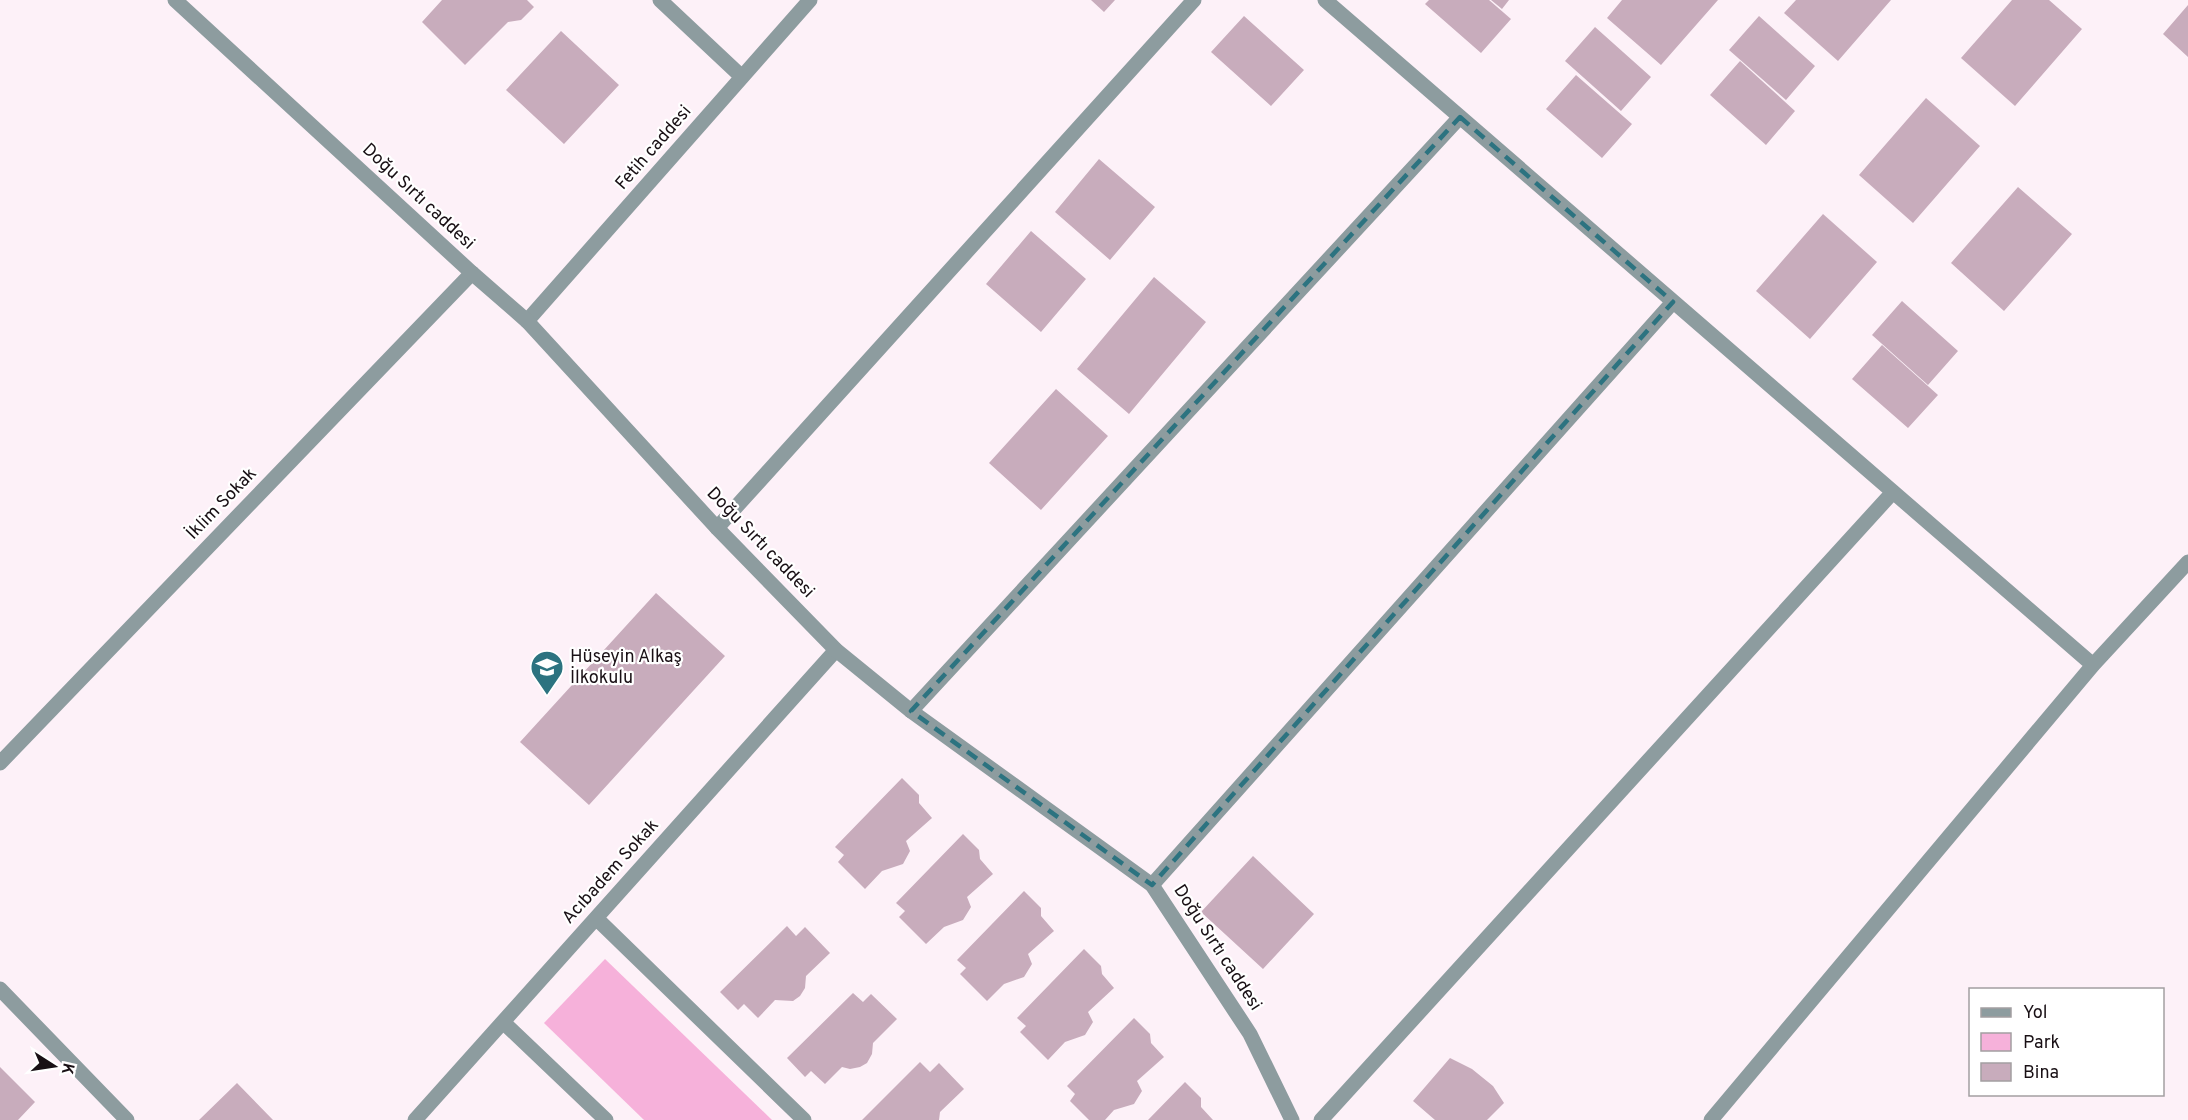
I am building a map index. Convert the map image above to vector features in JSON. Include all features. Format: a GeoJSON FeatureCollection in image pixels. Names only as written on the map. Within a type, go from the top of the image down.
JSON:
{"type":"FeatureCollection","features":[{"type":"Feature","properties":{"kind":"street","name":"Doğu Sırtı caddesi"},"geometry":{"type":"LineString","coordinates":[[175,0],[527,321],[717,528],[836,650],[911,711],[1152,885],[1250,1034],[1292,1120]]}},
{"type":"Feature","properties":{"kind":"street"},"geometry":{"type":"LineString","coordinates":[[660,0],[742,77]]}},
{"type":"Feature","properties":{"kind":"street","name":"Fetih caddesi"},"geometry":{"type":"LineString","coordinates":[[527,321],[810,0]]}},
{"type":"Feature","properties":{"kind":"street"},"geometry":{"type":"LineString","coordinates":[[717,528],[1194,0]]}},
{"type":"Feature","properties":{"kind":"street"},"geometry":{"type":"LineString","coordinates":[[1325,0],[2093,665]]}},
{"type":"Feature","properties":{"kind":"street"},"geometry":{"type":"LineString","coordinates":[[911,711],[1460,117]]}},
{"type":"Feature","properties":{"kind":"street","name":"İklim Sokak"},"geometry":{"type":"LineString","coordinates":[[0,763],[472,273]]}},
{"type":"Feature","properties":{"kind":"street"},"geometry":{"type":"LineString","coordinates":[[1152,885],[1673,302]]}},
{"type":"Feature","properties":{"kind":"street"},"geometry":{"type":"LineString","coordinates":[[1321,1120],[1893,492]]}},
{"type":"Feature","properties":{"kind":"street"},"geometry":{"type":"LineString","coordinates":[[1711,1120],[2093,665],[2188,562]]}},
{"type":"Feature","properties":{"kind":"street","name":"Acıbadem Sokak"},"geometry":{"type":"LineString","coordinates":[[415,1120],[836,650]]}},
{"type":"Feature","properties":{"kind":"street"},"geometry":{"type":"LineString","coordinates":[[596,918],[804,1120]]}},
{"type":"Feature","properties":{"kind":"street"},"geometry":{"type":"LineString","coordinates":[[0,989],[127,1120]]}},
{"type":"Feature","properties":{"kind":"street"},"geometry":{"type":"LineString","coordinates":[[503,1022],[606,1120]]}},
{"type":"Feature","properties":{"kind":"highlighted area"},"geometry":{"type":"Polygon","coordinates":[[[1460,117],[1673,302],[1152,885],[911,711],[1460,117]]]}},
{"type":"Feature","properties":{"kind":"green space"},"geometry":{"type":"Polygon","coordinates":[[[605,959],[772,1120],[644,1120],[544,1023],[605,959]]]}},
{"type":"Feature","properties":{"kind":"building"},"geometry":{"type":"Polygon","coordinates":[[[442,0],[527,0],[534,7],[521,20],[508,22],[465,65],[422,22],[442,0]]]}},
{"type":"Feature","properties":{"kind":"building"},"geometry":{"type":"Polygon","coordinates":[[[1091,0],[1115,0],[1104,12],[1091,0]]]}},
{"type":"Feature","properties":{"kind":"building"},"geometry":{"type":"Polygon","coordinates":[[[1429,0],[1489,0],[1511,19],[1481,53],[1425,4],[1429,0]]]}},
{"type":"Feature","properties":{"kind":"building"},"geometry":{"type":"Polygon","coordinates":[[[1491,0],[1509,0],[1502,9],[1491,0]]]}},
{"type":"Feature","properties":{"kind":"building"},"geometry":{"type":"Polygon","coordinates":[[[1622,0],[1718,0],[1661,65],[1607,18],[1622,0]]]}},
{"type":"Feature","properties":{"kind":"building"},"geometry":{"type":"Polygon","coordinates":[[[1796,0],[1891,0],[1838,61],[1784,13],[1796,0]]]}},
{"type":"Feature","properties":{"kind":"building"},"geometry":{"type":"Polygon","coordinates":[[[2012,0],[2049,0],[2082,29],[2015,106],[1961,58],[2012,0]]]}},
{"type":"Feature","properties":{"kind":"building"},"geometry":{"type":"Polygon","coordinates":[[[2188,5],[2188,57],[2163,34],[2188,5]]]}},
{"type":"Feature","properties":{"kind":"building"},"geometry":{"type":"Polygon","coordinates":[[[1244,16],[1304,70],[1271,106],[1211,52],[1244,16]]]}},
{"type":"Feature","properties":{"kind":"building"},"geometry":{"type":"Polygon","coordinates":[[[1759,16],[1815,66],[1786,100],[1729,50],[1759,16]]]}},
{"type":"Feature","properties":{"kind":"building"},"geometry":{"type":"Polygon","coordinates":[[[1595,27],[1651,77],[1621,111],[1565,61],[1595,27]]]}},
{"type":"Feature","properties":{"kind":"building"},"geometry":{"type":"Polygon","coordinates":[[[561,31],[619,85],[564,144],[506,90],[561,31]]]}},
{"type":"Feature","properties":{"kind":"building"},"geometry":{"type":"Polygon","coordinates":[[[1740,61],[1795,111],[1766,145],[1710,95],[1740,61]]]}},
{"type":"Feature","properties":{"kind":"building"},"geometry":{"type":"Polygon","coordinates":[[[1576,75],[1632,124],[1602,158],[1546,109],[1576,75]]]}},
{"type":"Feature","properties":{"kind":"building"},"geometry":{"type":"Polygon","coordinates":[[[1926,98],[1980,146],[1913,223],[1859,175],[1926,98]]]}},
{"type":"Feature","properties":{"kind":"building"},"geometry":{"type":"Polygon","coordinates":[[[1099,159],[1155,207],[1110,260],[1055,212],[1099,159]]]}},
{"type":"Feature","properties":{"kind":"building"},"geometry":{"type":"Polygon","coordinates":[[[2018,187],[2072,234],[2004,311],[1951,263],[2018,187]]]}},
{"type":"Feature","properties":{"kind":"building"},"geometry":{"type":"Polygon","coordinates":[[[1823,214],[1877,262],[1810,339],[1756,291],[1823,214]]]}},
{"type":"Feature","properties":{"kind":"building"},"geometry":{"type":"Polygon","coordinates":[[[1031,231],[1086,279],[1041,332],[986,284],[1031,231]]]}},
{"type":"Feature","properties":{"kind":"building"},"geometry":{"type":"Polygon","coordinates":[[[1154,277],[1206,322],[1129,414],[1077,369],[1154,277]]]}},
{"type":"Feature","properties":{"kind":"building"},"geometry":{"type":"Polygon","coordinates":[[[1902,301],[1958,351],[1928,385],[1872,335],[1902,301]]]}},
{"type":"Feature","properties":{"kind":"building"},"geometry":{"type":"Polygon","coordinates":[[[1882,345],[1938,395],[1908,428],[1852,379],[1882,345]]]}},
{"type":"Feature","properties":{"kind":"building"},"geometry":{"type":"Polygon","coordinates":[[[1056,389],[1108,436],[1041,510],[989,463],[1056,389]]]}},
{"type":"Feature","properties":{"kind":"building"},"geometry":{"type":"Polygon","coordinates":[[[656,593],[725,656],[589,805],[520,742],[656,593]]]}},
{"type":"Feature","properties":{"kind":"building"},"geometry":{"type":"Polygon","coordinates":[[[902,778],[919,795],[919,803],[932,818],[906,841],[910,851],[903,864],[882,871],[865,889],[838,862],[844,855],[835,847],[902,778]]]}},
{"type":"Feature","properties":{"kind":"building"},"geometry":{"type":"Polygon","coordinates":[[[963,834],[979,850],[980,859],[993,874],[967,897],[971,907],[963,920],[944,927],[926,944],[899,917],[905,911],[896,903],[963,834]]]}},
{"type":"Feature","properties":{"kind":"building"},"geometry":{"type":"Polygon","coordinates":[[[1253,856],[1314,914],[1263,969],[1201,912],[1253,856]]]}},
{"type":"Feature","properties":{"kind":"building"},"geometry":{"type":"Polygon","coordinates":[[[1024,891],[1041,908],[1041,916],[1054,931],[1028,954],[1032,964],[1024,977],[1004,984],[987,1001],[960,974],[966,968],[957,960],[1024,891]]]}},
{"type":"Feature","properties":{"kind":"building"},"geometry":{"type":"Polygon","coordinates":[[[787,926],[796,936],[805,927],[830,953],[806,976],[805,988],[793,1001],[775,1000],[758,1018],[744,1004],[738,1010],[720,992],[787,926]]]}},
{"type":"Feature","properties":{"kind":"building"},"geometry":{"type":"Polygon","coordinates":[[[1084,949],[1101,966],[1102,974],[1114,988],[1088,1012],[1093,1022],[1085,1035],[1065,1042],[1048,1060],[1020,1032],[1026,1026],[1017,1018],[1084,949]]]}},
{"type":"Feature","properties":{"kind":"building"},"geometry":{"type":"Polygon","coordinates":[[[853,993],[863,1002],[871,994],[897,1019],[873,1043],[872,1054],[867,1063],[850,1069],[842,1067],[825,1084],[811,1071],[805,1077],[787,1058],[853,993]]]}},
{"type":"Feature","properties":{"kind":"building"},"geometry":{"type":"Polygon","coordinates":[[[1134,1018],[1150,1034],[1151,1043],[1164,1057],[1137,1081],[1142,1091],[1134,1104],[1114,1110],[1105,1120],[1089,1120],[1070,1101],[1075,1094],[1067,1086],[1134,1018]]]}},
{"type":"Feature","properties":{"kind":"building"},"geometry":{"type":"Polygon","coordinates":[[[1450,1058],[1472,1069],[1493,1086],[1504,1103],[1487,1120],[1435,1120],[1413,1101],[1450,1058]]]}},
{"type":"Feature","properties":{"kind":"building"},"geometry":{"type":"Polygon","coordinates":[[[920,1062],[930,1072],[939,1063],[964,1089],[940,1112],[939,1120],[862,1120],[920,1062]]]}},
{"type":"Feature","properties":{"kind":"building"},"geometry":{"type":"Polygon","coordinates":[[[0,1067],[35,1102],[18,1120],[0,1120],[0,1067]]]}},
{"type":"Feature","properties":{"kind":"building"},"geometry":{"type":"Polygon","coordinates":[[[1185,1082],[1201,1098],[1201,1107],[1213,1120],[1148,1120],[1185,1082]]]}},
{"type":"Feature","properties":{"kind":"building"},"geometry":{"type":"Polygon","coordinates":[[[237,1083],[273,1120],[199,1120],[237,1083]]]}},
{"type":"Feature","properties":{"kind":"place","name":"Hüseyin Alkaş İlkokulu"},"geometry":{"type":"Point","coordinates":[547,696]}}]}
